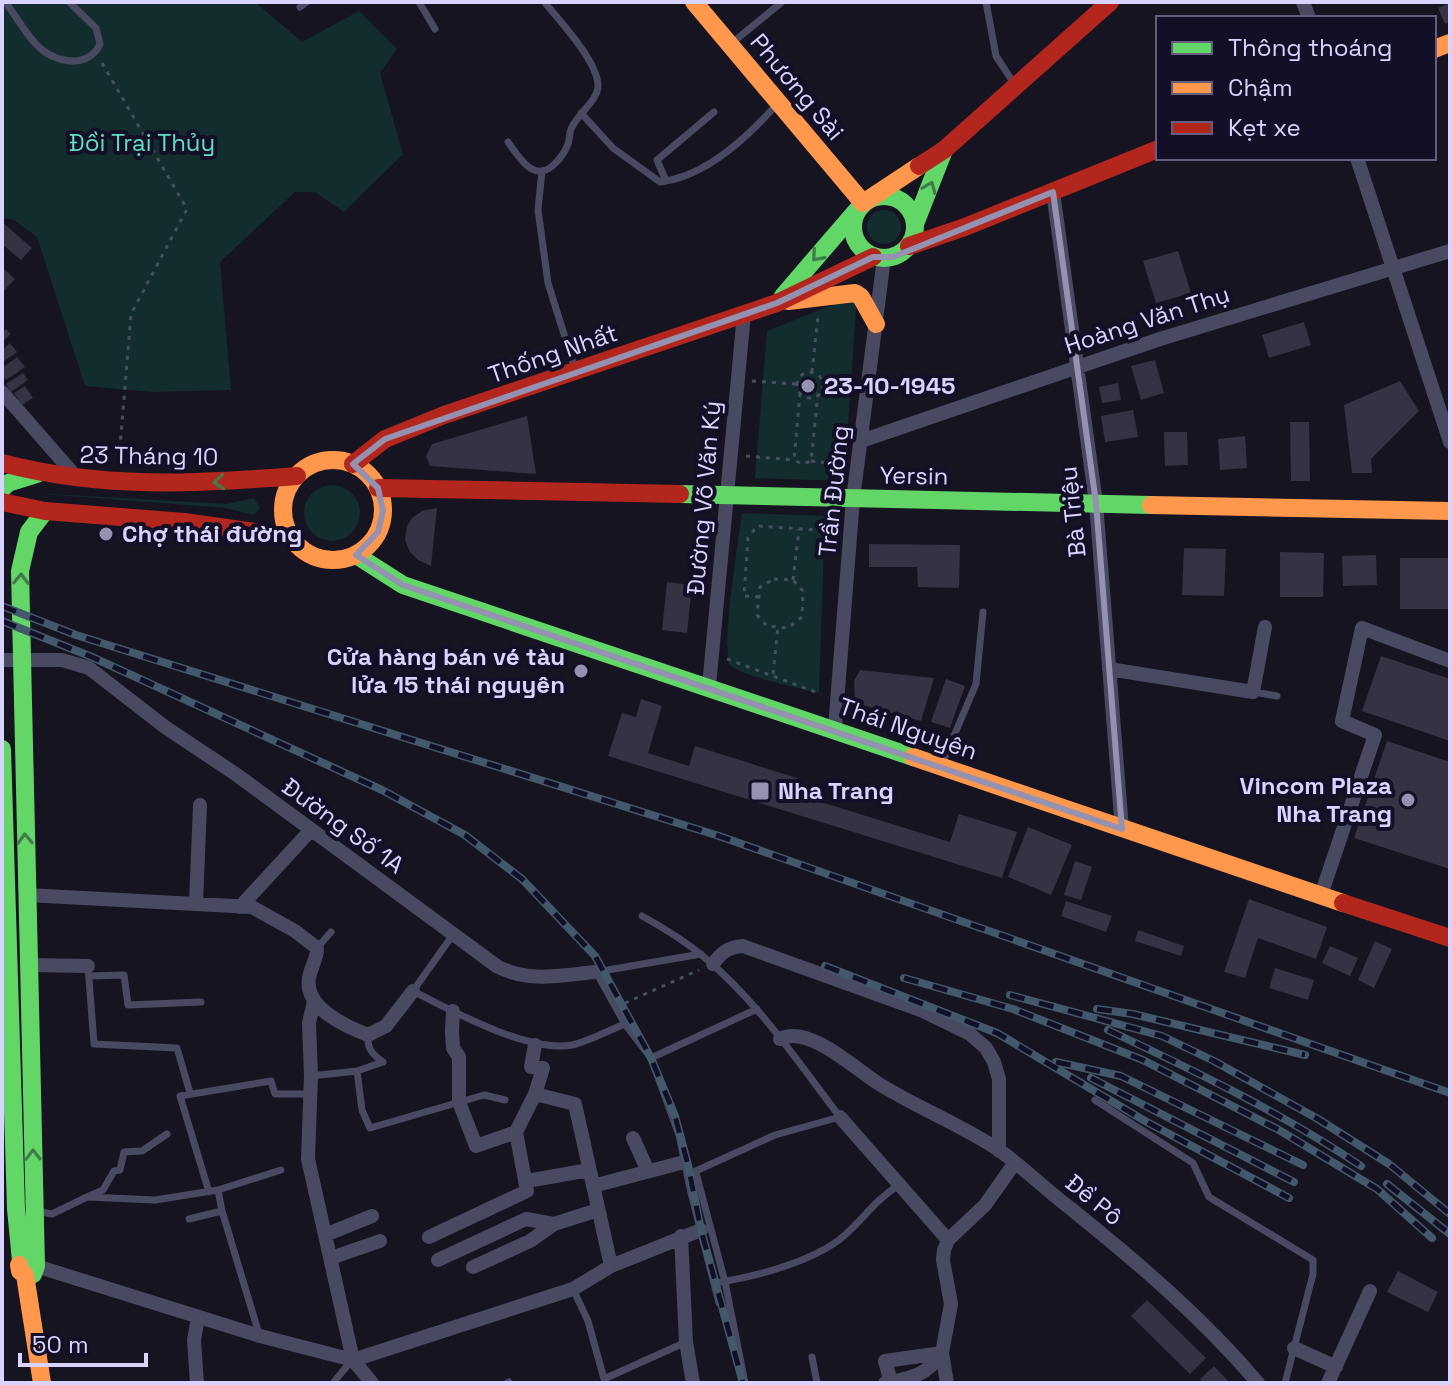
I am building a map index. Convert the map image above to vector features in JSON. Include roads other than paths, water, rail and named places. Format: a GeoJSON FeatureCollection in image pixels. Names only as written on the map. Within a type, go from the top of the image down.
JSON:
{"type":"FeatureCollection","features":[{"type":"Feature","properties":{"kind":"main road","name":"Phương Sài"},"geometry":{"type":"LineString","coordinates":[[694,2],[779,102],[860,206]]}},
{"type":"Feature","properties":{"kind":"main road"},"geometry":{"type":"LineString","coordinates":[[777,303],[860,206],[944,150],[1110,2]]}},
{"type":"Feature","properties":{"kind":"main road"},"geometry":{"type":"LineString","coordinates":[[909,246],[944,150]]}},
{"type":"Feature","properties":{"kind":"main road","name":"Thống Nhất"},"geometry":{"type":"LineString","coordinates":[[353,464],[385,439],[444,415],[777,303],[878,258],[902,253],[909,246],[965,227],[1156,150]]}},
{"type":"Feature","properties":{"kind":"main road"},"geometry":{"type":"LineString","coordinates":[[878,258],[858,245],[853,237],[852,227],[860,206],[877,197],[893,197],[908,207],[915,224]]}},
{"type":"Feature","properties":{"kind":"main road","name":"Thống Nhất"},"geometry":{"type":"LineString","coordinates":[[915,224],[965,227]]}},
{"type":"Feature","properties":{"kind":"main road"},"geometry":{"type":"LineString","coordinates":[[777,303],[855,293],[861,297],[876,324]]}},
{"type":"Feature","properties":{"kind":"main road","name":"23 Tháng 10"},"geometry":{"type":"LineString","coordinates":[[2,463],[37,474],[79,481],[201,484],[297,476]]}},
{"type":"Feature","properties":{"kind":"main road"},"geometry":{"type":"LineString","coordinates":[[317,463],[353,464],[363,470],[378,488],[382,522],[372,541],[356,555],[345,558],[324,559],[305,551],[291,537],[283,509],[290,486],[297,476],[317,463]]}},
{"type":"Feature","properties":{"kind":"main road"},"geometry":{"type":"LineString","coordinates":[[2,489],[8,483],[37,474]]}},
{"type":"Feature","properties":{"kind":"main road","name":"Yersin"},"geometry":{"type":"LineString","coordinates":[[378,488],[1450,511]]}},
{"type":"Feature","properties":{"kind":"main road"},"geometry":{"type":"LineString","coordinates":[[2,502],[45,511],[184,522],[291,537]]}},
{"type":"Feature","properties":{"kind":"main road"},"geometry":{"type":"LineString","coordinates":[[42,1383],[27,1267],[35,1210],[29,965],[11,660],[24,541],[30,526],[45,511]]}},
{"type":"Feature","properties":{"kind":"main road","name":"Thái Nguyên"},"geometry":{"type":"LineString","coordinates":[[356,555],[403,585],[835,728],[1122,829],[1450,938]]}},
{"type":"Feature","properties":{"kind":"main road"},"geometry":{"type":"LineString","coordinates":[[2,749],[16,1209],[53,1383]]}},
{"type":"Feature","properties":{"kind":"main road"},"geometry":{"type":"LineString","coordinates":[[2,1256],[27,1267]]}},
{"type":"Feature","properties":{"kind":"main road"},"geometry":{"type":"LineString","coordinates":[[2,1281],[27,1267]]}},
{"type":"Feature","properties":{"kind":"street"},"geometry":{"type":"LineString","coordinates":[[1358,160],[1450,442]]}},
{"type":"Feature","properties":{"kind":"street","name":"Bà Triệu"},"geometry":{"type":"LineString","coordinates":[[1053,192],[1096,503],[1122,829]]}},
{"type":"Feature","properties":{"kind":"street","name":"Hoàng Văn Thụ"},"geometry":{"type":"LineString","coordinates":[[861,441],[1077,365],[1450,251]]}},
{"type":"Feature","properties":{"kind":"street","name":"Trần Đường"},"geometry":{"type":"LineString","coordinates":[[835,728],[853,499],[876,324],[878,258]]}},
{"type":"Feature","properties":{"kind":"street","name":"Đường Võ Văn Ký"},"geometry":{"type":"LineString","coordinates":[[709,686],[744,314]]}},
{"type":"Feature","properties":{"kind":"street"},"geometry":{"type":"LineString","coordinates":[[2,392],[79,481]]}},
{"type":"Feature","properties":{"kind":"street"},"geometry":{"type":"LineString","coordinates":[[1109,669],[1253,692],[1265,627]]}},
{"type":"Feature","properties":{"kind":"street"},"geometry":{"type":"LineString","coordinates":[[1321,895],[1375,735],[1342,721],[1362,628],[1450,661]]}},
{"type":"Feature","properties":{"kind":"street","name":"Đường Số 1A"},"geometry":{"type":"LineString","coordinates":[[11,660],[62,660],[89,668],[143,711],[237,775],[498,967],[516,976],[540,978],[596,972]]}},
{"type":"Feature","properties":{"kind":"street"},"geometry":{"type":"LineString","coordinates":[[196,903],[200,805]]}},
{"type":"Feature","properties":{"kind":"street"},"geometry":{"type":"LineString","coordinates":[[240,907],[310,831]]}},
{"type":"Feature","properties":{"kind":"street"},"geometry":{"type":"LineString","coordinates":[[27,895],[252,907],[317,948],[309,977],[310,994],[314,1001],[341,1022],[368,1035],[386,1026],[413,991]]}},
{"type":"Feature","properties":{"kind":"street"},"geometry":{"type":"LineString","coordinates":[[707,959],[732,947],[743,946],[923,1011],[970,1034],[986,1048],[999,1079],[999,1151]]}},
{"type":"Feature","properties":{"kind":"street"},"geometry":{"type":"LineString","coordinates":[[29,965],[89,971]]}},
{"type":"Feature","properties":{"kind":"street"},"geometry":{"type":"LineString","coordinates":[[314,1001],[309,1023],[308,1159],[353,1360],[372,1383]]}},
{"type":"Feature","properties":{"kind":"street"},"geometry":{"type":"LineString","coordinates":[[453,1011],[453,1048],[459,1057],[459,1102],[476,1146],[516,1132]]}},
{"type":"Feature","properties":{"kind":"street","name":"Đề Pô"},"geometry":{"type":"LineString","coordinates":[[780,1039],[798,1035],[812,1040],[878,1084],[999,1151],[1134,1260],[1198,1317],[1258,1383]]}},
{"type":"Feature","properties":{"kind":"street"},"geometry":{"type":"LineString","coordinates":[[429,1237],[527,1191],[516,1132],[535,1094],[543,1068],[531,1067],[535,1045]]}},
{"type":"Feature","properties":{"kind":"street"},"geometry":{"type":"LineString","coordinates":[[535,1094],[575,1104],[611,1266]]}},
{"type":"Feature","properties":{"kind":"street"},"geometry":{"type":"LineString","coordinates":[[840,1117],[948,1240]]}},
{"type":"Feature","properties":{"kind":"street"},"geometry":{"type":"LineString","coordinates":[[633,1138],[648,1171]]}},
{"type":"Feature","properties":{"kind":"street"},"geometry":{"type":"LineString","coordinates":[[947,1383],[942,1353],[951,1304],[943,1260],[948,1240],[985,1205],[1014,1164]]}},
{"type":"Feature","properties":{"kind":"street"},"geometry":{"type":"LineString","coordinates":[[527,1181],[589,1170]]}},
{"type":"Feature","properties":{"kind":"street"},"geometry":{"type":"LineString","coordinates":[[593,1186],[648,1171],[689,1170]]}},
{"type":"Feature","properties":{"kind":"street"},"geometry":{"type":"LineString","coordinates":[[473,1267],[530,1241],[554,1224],[598,1210]]}},
{"type":"Feature","properties":{"kind":"street"},"geometry":{"type":"LineString","coordinates":[[325,1235],[372,1216]]}},
{"type":"Feature","properties":{"kind":"street"},"geometry":{"type":"LineString","coordinates":[[438,1260],[526,1219],[554,1224]]}},
{"type":"Feature","properties":{"kind":"street"},"geometry":{"type":"LineString","coordinates":[[27,1267],[260,1336],[353,1360],[573,1289],[611,1266],[701,1230]]}},
{"type":"Feature","properties":{"kind":"street"},"geometry":{"type":"LineString","coordinates":[[681,1236],[686,1342],[693,1383]]}},
{"type":"Feature","properties":{"kind":"street"},"geometry":{"type":"LineString","coordinates":[[331,1258],[380,1241]]}},
{"type":"Feature","properties":{"kind":"street"},"geometry":{"type":"LineString","coordinates":[[1328,1383],[1370,1291]]}},
{"type":"Feature","properties":{"kind":"street"},"geometry":{"type":"LineString","coordinates":[[197,1383],[194,1340],[198,1317]]}},
{"type":"Feature","properties":{"kind":"street"},"geometry":{"type":"LineString","coordinates":[[1294,1348],[1336,1367]]}},
{"type":"Feature","properties":{"kind":"street"},"geometry":{"type":"LineString","coordinates":[[942,1353],[932,1368],[917,1376],[888,1382],[885,1361],[942,1353]]}},
{"type":"Feature","properties":{"kind":"street"},"geometry":{"type":"LineString","coordinates":[[942,1353],[959,1383]]}},
{"type":"Feature","properties":{"kind":"lane"},"geometry":{"type":"LineString","coordinates":[[5,2],[41,52],[55,59],[84,60],[96,53],[100,44],[96,28],[69,2]]}},
{"type":"Feature","properties":{"kind":"lane"},"geometry":{"type":"LineString","coordinates":[[419,2],[435,29]]}},
{"type":"Feature","properties":{"kind":"lane"},"geometry":{"type":"LineString","coordinates":[[730,45],[782,2]]}},
{"type":"Feature","properties":{"kind":"lane"},"geometry":{"type":"LineString","coordinates":[[986,2],[996,56],[1016,87]]}},
{"type":"Feature","properties":{"kind":"lane"},"geometry":{"type":"LineString","coordinates":[[508,142],[528,168],[542,171],[558,161],[572,127],[597,94],[599,84],[577,41],[546,4]]}},
{"type":"Feature","properties":{"kind":"lane"},"geometry":{"type":"LineString","coordinates":[[581,113],[613,148],[660,182],[684,177],[738,143],[779,102]]}},
{"type":"Feature","properties":{"kind":"lane"},"geometry":{"type":"LineString","coordinates":[[666,181],[657,160],[714,112]]}},
{"type":"Feature","properties":{"kind":"lane"},"geometry":{"type":"LineString","coordinates":[[542,171],[538,210],[548,283],[576,372]]}},
{"type":"Feature","properties":{"kind":"lane"},"geometry":{"type":"LineString","coordinates":[[941,766],[976,684],[983,612]]}},
{"type":"Feature","properties":{"kind":"lane"},"geometry":{"type":"LineString","coordinates":[[1253,692],[1277,696]]}},
{"type":"Feature","properties":{"kind":"lane"},"geometry":{"type":"LineString","coordinates":[[642,916],[677,936],[707,959],[757,1009],[840,1117],[775,1135],[689,1170]]}},
{"type":"Feature","properties":{"kind":"lane"},"geometry":{"type":"LineString","coordinates":[[317,948],[331,932]]}},
{"type":"Feature","properties":{"kind":"lane"},"geometry":{"type":"LineString","coordinates":[[452,936],[413,991],[535,1045],[572,1045],[625,1024]]}},
{"type":"Feature","properties":{"kind":"lane"},"geometry":{"type":"LineString","coordinates":[[707,959],[596,972],[625,1024],[651,1058],[679,1135],[725,1282],[745,1383]]}},
{"type":"Feature","properties":{"kind":"lane"},"geometry":{"type":"LineString","coordinates":[[190,1093],[177,1048],[94,1044],[89,971],[124,975],[128,1005],[201,1002]]}},
{"type":"Feature","properties":{"kind":"lane"},"geometry":{"type":"LineString","coordinates":[[651,1058],[757,1009]]}},
{"type":"Feature","properties":{"kind":"lane"},"geometry":{"type":"LineString","coordinates":[[311,1076],[357,1071],[383,1062],[371,1053],[367,1045],[368,1035]]}},
{"type":"Feature","properties":{"kind":"lane"},"geometry":{"type":"LineString","coordinates":[[357,1071],[362,1110],[370,1128],[484,1095],[505,1100]]}},
{"type":"Feature","properties":{"kind":"lane"},"geometry":{"type":"LineString","coordinates":[[260,1336],[222,1211],[180,1096],[271,1081],[275,1094],[310,1094]]}},
{"type":"Feature","properties":{"kind":"lane"},"geometry":{"type":"LineString","coordinates":[[1095,1100],[1193,1163],[1209,1197],[1313,1260],[1313,1274],[1285,1383]]}},
{"type":"Feature","properties":{"kind":"lane"},"geometry":{"type":"LineString","coordinates":[[35,1210],[52,1214],[103,1190],[114,1171],[120,1170],[124,1152],[142,1151],[167,1134]]}},
{"type":"Feature","properties":{"kind":"lane"},"geometry":{"type":"LineString","coordinates":[[87,1197],[155,1200],[214,1191],[281,1170]]}},
{"type":"Feature","properties":{"kind":"lane"},"geometry":{"type":"LineString","coordinates":[[689,1170],[719,1303]]}},
{"type":"Feature","properties":{"kind":"lane"},"geometry":{"type":"LineString","coordinates":[[715,1283],[803,1260],[837,1241],[873,1204],[900,1185]]}},
{"type":"Feature","properties":{"kind":"lane"},"geometry":{"type":"LineString","coordinates":[[189,1219],[222,1211]]}},
{"type":"Feature","properties":{"kind":"lane"},"geometry":{"type":"LineString","coordinates":[[573,1289],[588,1321],[604,1379],[686,1342]]}},
{"type":"Feature","properties":{"kind":"lane"},"geometry":{"type":"LineString","coordinates":[[812,1357],[817,1383]]}},
{"type":"Feature","properties":{"kind":"lane"},"geometry":{"type":"LineString","coordinates":[[333,1383],[353,1360]]}},
{"type":"Feature","properties":{"kind":"railway"},"geometry":{"type":"LineString","coordinates":[[2,606],[76,635],[719,836],[1450,1093]]}},
{"type":"Feature","properties":{"kind":"railway"},"geometry":{"type":"LineString","coordinates":[[2,621],[92,657],[382,790],[465,835],[522,879],[595,956],[651,1058],[675,1116],[701,1230],[743,1383]]}},
{"type":"Feature","properties":{"kind":"railway"},"geometry":{"type":"LineString","coordinates":[[825,966],[997,1033],[1145,1121],[1289,1198]]}},
{"type":"Feature","properties":{"kind":"railway"},"geometry":{"type":"LineString","coordinates":[[904,978],[1013,1009],[1143,1060],[1279,1130],[1377,1189],[1432,1238]]}},
{"type":"Feature","properties":{"kind":"railway"},"geometry":{"type":"LineString","coordinates":[[1010,995],[1162,1036],[1214,1061],[1318,1119],[1389,1164],[1450,1214]]}},
{"type":"Feature","properties":{"kind":"railway"},"geometry":{"type":"LineString","coordinates":[[1097,1009],[1133,1014],[1305,1055]]}},
{"type":"Feature","properties":{"kind":"railway"},"geometry":{"type":"LineString","coordinates":[[1108,1030],[1268,1110],[1361,1166]]}},
{"type":"Feature","properties":{"kind":"railway"},"geometry":{"type":"LineString","coordinates":[[1056,1062],[1121,1076],[1303,1165]]}},
{"type":"Feature","properties":{"kind":"railway"},"geometry":{"type":"LineString","coordinates":[[1091,1078],[1294,1182]]}},
{"type":"Feature","properties":{"kind":"railway"},"geometry":{"type":"LineString","coordinates":[[1387,1184],[1450,1234]]}},
{"type":"Feature","properties":{"kind":"place","name":"23-10-1945"},"geometry":{"type":"Point","coordinates":[808,386]}},
{"type":"Feature","properties":{"kind":"place","name":"Chợ thái đường"},"geometry":{"type":"Point","coordinates":[106,534]}},
{"type":"Feature","properties":{"kind":"place","name":"Cửa hàng bán vé tàu lửa 15 thái nguyên"},"geometry":{"type":"Point","coordinates":[581,671]}},
{"type":"Feature","properties":{"kind":"place","name":"Nha Trang"},"geometry":{"type":"Point","coordinates":[760,791]}},
{"type":"Feature","properties":{"kind":"place","name":"Vincom Plaza Nha Trang"},"geometry":{"type":"Point","coordinates":[1408,800]}},
{"type":"Feature","properties":{"kind":"park label","name":"Đồi Trại Thủy"},"geometry":{"type":"Point","coordinates":[142,143]}}]}
